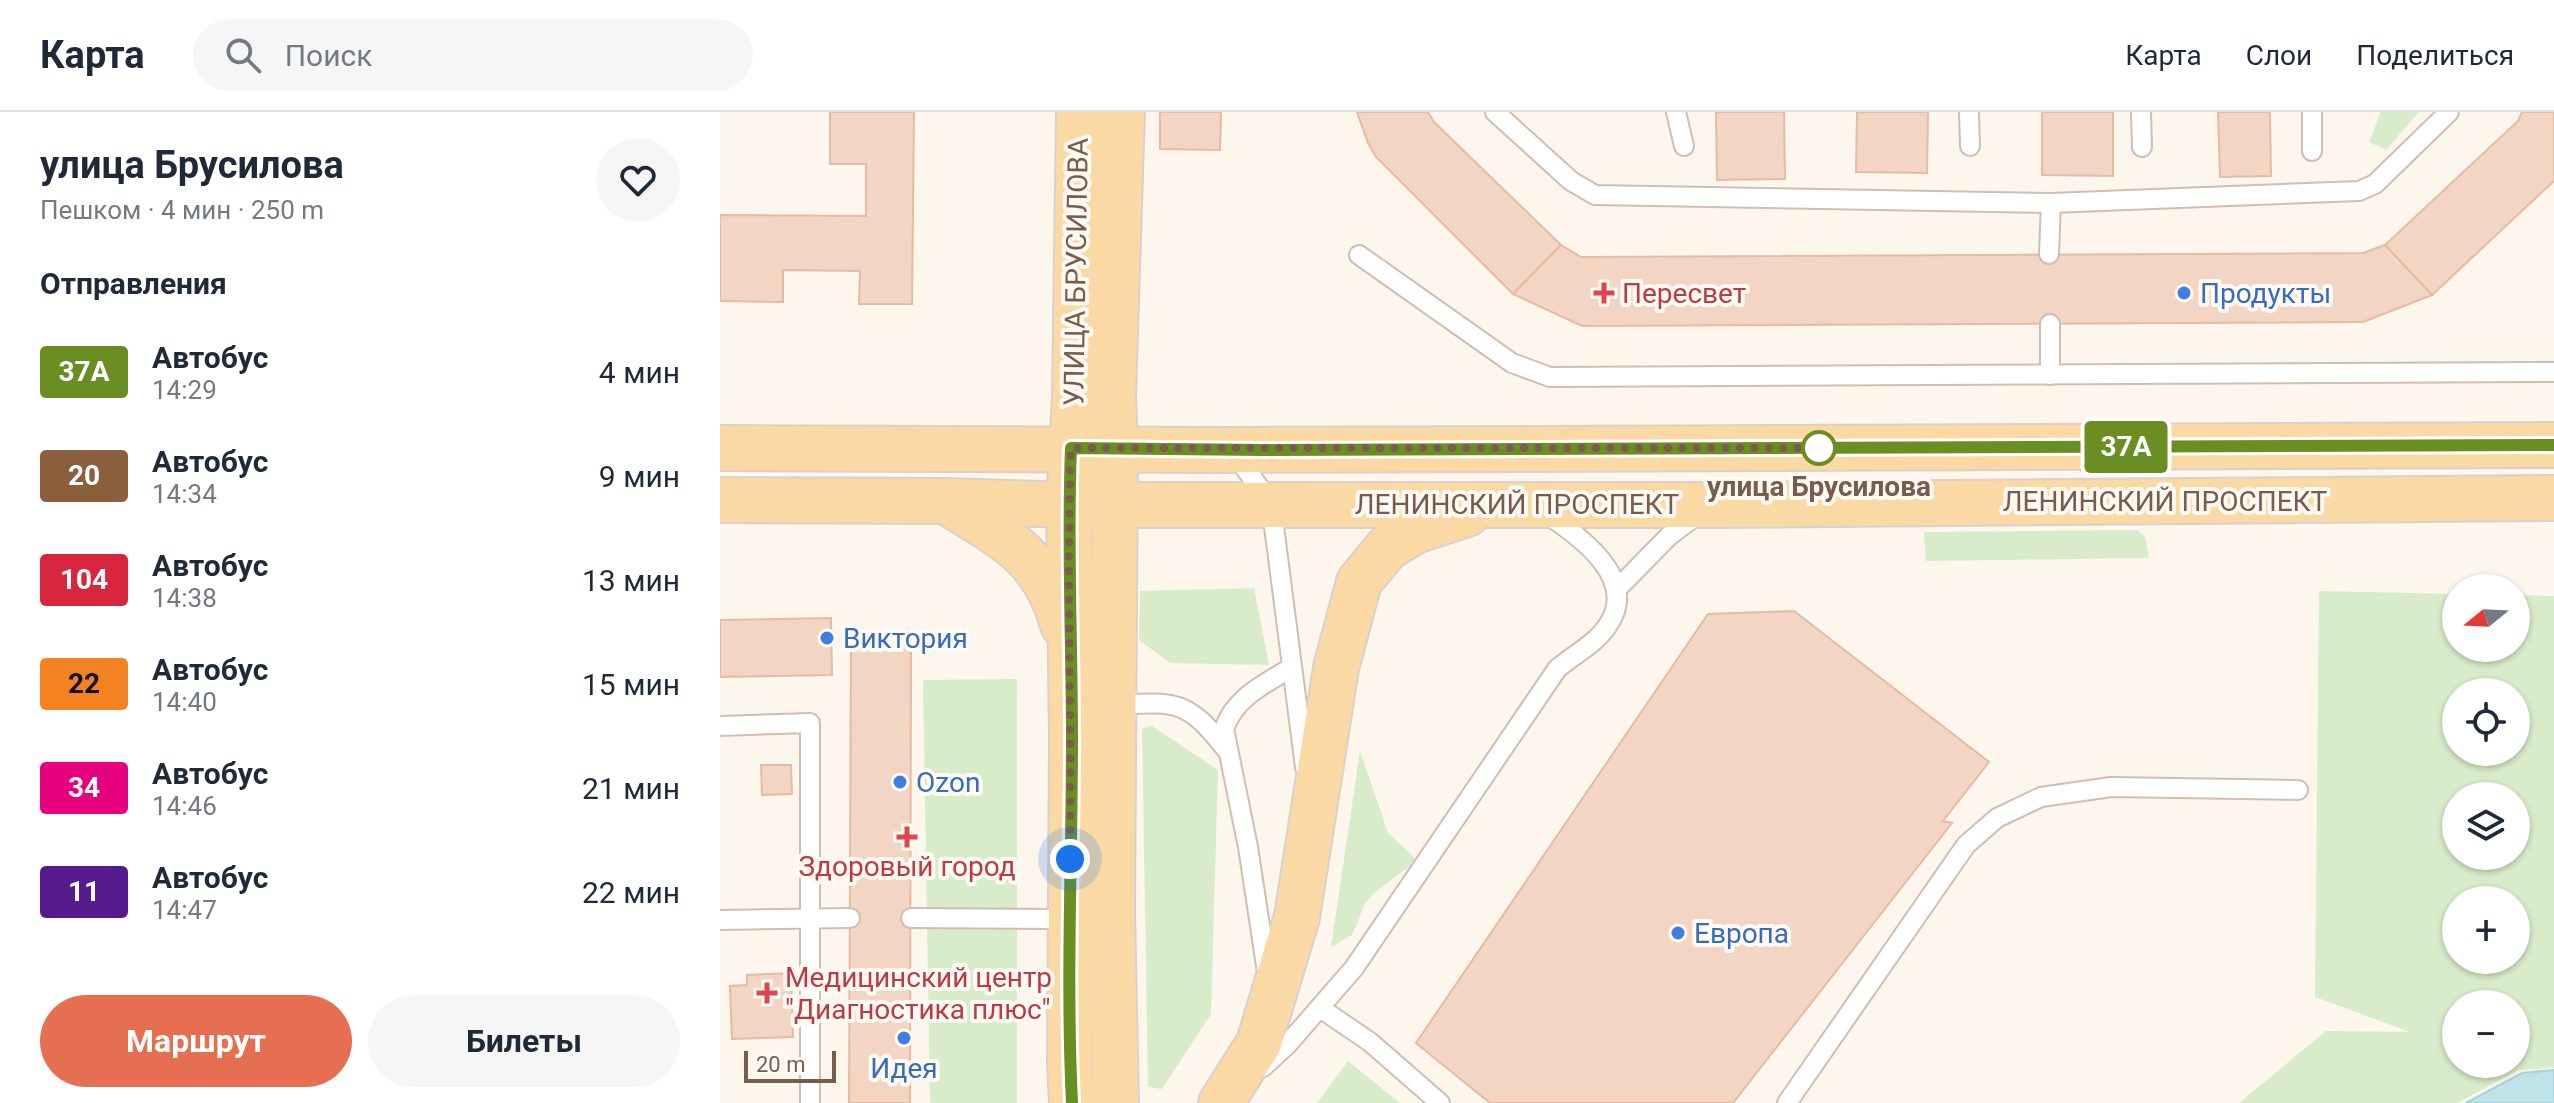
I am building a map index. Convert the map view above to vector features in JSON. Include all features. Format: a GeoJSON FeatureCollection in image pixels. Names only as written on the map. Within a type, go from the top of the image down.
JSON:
{"type":"FeatureCollection","features":[{"type":"Feature","properties":{"kind":"main road","name":"УЛИЦА БРУСИЛОВА"},"geometry":{"type":"LineString","coordinates":[[1072,1103],[1069,505],[1075,381],[1079,112]]}},
{"type":"Feature","properties":{"kind":"main road","name":"УЛИЦА БРУСИЛОВА"},"geometry":{"type":"LineString","coordinates":[[1116,1103],[1112,912],[1113,395],[1122,112]]}},
{"type":"Feature","properties":{"kind":"main road","name":"ЛЕНИНСКИЙ ПРОСПЕКТ"},"geometry":{"type":"LineString","coordinates":[[720,448],[1232,450],[2554,445]]}},
{"type":"Feature","properties":{"kind":"main road","name":"ЛЕНИНСКИЙ ПРОСПЕКТ"},"geometry":{"type":"LineString","coordinates":[[720,500],[1069,505],[1714,505],[2554,498]]}},
{"type":"Feature","properties":{"kind":"main road"},"geometry":{"type":"LineString","coordinates":[[945,501],[1016,545],[1032,563],[1058,607],[1070,647]]}},
{"type":"Feature","properties":{"kind":"main road"},"geometry":{"type":"LineString","coordinates":[[1221,1103],[1259,1043],[1297,917],[1336,668],[1359,582],[1387,548],[1415,531],[1515,504]]}},
{"type":"Feature","properties":{"kind":"lane"},"geometry":{"type":"LineString","coordinates":[[1495,112],[1571,181],[1595,195],[2051,203],[2359,191],[2375,184],[2449,112]]}},
{"type":"Feature","properties":{"kind":"lane"},"geometry":{"type":"LineString","coordinates":[[1676,112],[1684,146]]}},
{"type":"Feature","properties":{"kind":"lane"},"geometry":{"type":"LineString","coordinates":[[1969,112],[1970,146]]}},
{"type":"Feature","properties":{"kind":"lane"},"geometry":{"type":"LineString","coordinates":[[2141,112],[2142,147]]}},
{"type":"Feature","properties":{"kind":"lane"},"geometry":{"type":"LineString","coordinates":[[2312,112],[2312,151]]}},
{"type":"Feature","properties":{"kind":"lane"},"geometry":{"type":"LineString","coordinates":[[2049,254],[2051,203]]}},
{"type":"Feature","properties":{"kind":"lane"},"geometry":{"type":"LineString","coordinates":[[1359,255],[1512,363],[1550,377],[2554,372]]}},
{"type":"Feature","properties":{"kind":"lane"},"geometry":{"type":"LineString","coordinates":[[2050,324],[2050,375]]}},
{"type":"Feature","properties":{"kind":"lane"},"geometry":{"type":"LineString","coordinates":[[1232,450],[1271,503],[1311,821]]}},
{"type":"Feature","properties":{"kind":"lane"},"geometry":{"type":"LineString","coordinates":[[1221,1103],[1287,1045],[1354,968],[1557,669],[1594,641],[1616,612],[1618,588],[1597,555],[1572,531],[1515,504]]}},
{"type":"Feature","properties":{"kind":"lane"},"geometry":{"type":"LineString","coordinates":[[1618,588],[1669,536],[1714,505]]}},
{"type":"Feature","properties":{"kind":"lane"},"geometry":{"type":"LineString","coordinates":[[1272,1006],[1246,834],[1224,729],[1229,713],[1252,691],[1292,667]]}},
{"type":"Feature","properties":{"kind":"lane"},"geometry":{"type":"LineString","coordinates":[[1114,705],[1160,703],[1191,711],[1206,724],[1227,751]]}},
{"type":"Feature","properties":{"kind":"lane"},"geometry":{"type":"LineString","coordinates":[[720,726],[810,723],[810,1103]]}},
{"type":"Feature","properties":{"kind":"lane"},"geometry":{"type":"LineString","coordinates":[[1787,1103],[1966,845],[1997,818],[2041,797],[2111,787],[2298,790]]}},
{"type":"Feature","properties":{"kind":"lane"},"geometry":{"type":"LineString","coordinates":[[720,920],[850,918]]}},
{"type":"Feature","properties":{"kind":"lane"},"geometry":{"type":"LineString","coordinates":[[911,918],[1069,919]]}},
{"type":"Feature","properties":{"kind":"lane"},"geometry":{"type":"LineString","coordinates":[[1320,1008],[1370,1042],[1440,1103]]}},
{"type":"Feature","properties":{"kind":"green space"},"geometry":{"type":"Polygon","coordinates":[[[2381,112],[2419,112],[2386,150],[2369,142],[2381,112]]]}},
{"type":"Feature","properties":{"kind":"green space"},"geometry":{"type":"Polygon","coordinates":[[[2137,530],[2145,537],[2149,558],[1926,561],[1924,532],[2137,530]]]}},
{"type":"Feature","properties":{"kind":"green space"},"geometry":{"type":"Polygon","coordinates":[[[1254,588],[1269,665],[1170,663],[1139,640],[1140,591],[1254,588]]]}},
{"type":"Feature","properties":{"kind":"green space"},"geometry":{"type":"Polygon","coordinates":[[[2319,591],[2442,594],[2442,662],[2530,662],[2530,595],[2554,596],[2554,1068],[2530,1069],[2530,990],[2442,990],[2442,1078],[2504,1078],[2457,1103],[2239,1103],[2326,1031],[2410,1032],[2315,997],[2319,591]]]}},
{"type":"Feature","properties":{"kind":"green space"},"geometry":{"type":"Polygon","coordinates":[[[1017,679],[1017,1103],[930,1103],[923,680],[1017,679]]]}},
{"type":"Feature","properties":{"kind":"green space"},"geometry":{"type":"Polygon","coordinates":[[[1152,726],[1218,770],[1211,1014],[1162,1089],[1148,1087],[1142,729],[1152,726]]]}},
{"type":"Feature","properties":{"kind":"green space"},"geometry":{"type":"Polygon","coordinates":[[[1360,751],[1388,833],[1414,857],[1414,863],[1375,892],[1366,902],[1352,935],[1331,947],[1360,751]]]}},
{"type":"Feature","properties":{"kind":"green space"},"geometry":{"type":"Polygon","coordinates":[[[1348,1061],[1400,1103],[1317,1103],[1348,1061]]]}},
{"type":"Feature","properties":{"kind":"water"},"geometry":{"type":"Polygon","coordinates":[[[2554,1070],[2554,1103],[2466,1103],[2513,1078],[2530,1078],[2530,1072],[2554,1070]]]}},
{"type":"Feature","properties":{"kind":"building"},"geometry":{"type":"Polygon","coordinates":[[[830,112],[914,112],[912,304],[859,304],[860,271],[783,270],[783,302],[720,301],[720,215],[866,216],[866,164],[830,164],[830,112]]]}},
{"type":"Feature","properties":{"kind":"building"},"geometry":{"type":"Polygon","coordinates":[[[1160,112],[1221,112],[1220,150],[1160,149],[1160,112]]]}},
{"type":"Feature","properties":{"kind":"building"},"geometry":{"type":"Polygon","coordinates":[[[1357,112],[1428,112],[1434,122],[1561,245],[1513,294],[1376,157],[1357,112]]]}},
{"type":"Feature","properties":{"kind":"building"},"geometry":{"type":"Polygon","coordinates":[[[1716,112],[1784,112],[1785,179],[1717,180],[1716,112]]]}},
{"type":"Feature","properties":{"kind":"building"},"geometry":{"type":"Polygon","coordinates":[[[1857,112],[1928,112],[1927,173],[1856,172],[1857,112]]]}},
{"type":"Feature","properties":{"kind":"building"},"geometry":{"type":"Polygon","coordinates":[[[2042,112],[2113,112],[2113,176],[2042,175],[2042,112]]]}},
{"type":"Feature","properties":{"kind":"building"},"geometry":{"type":"Polygon","coordinates":[[[2218,112],[2270,112],[2271,176],[2220,177],[2218,112]]]}},
{"type":"Feature","properties":{"kind":"building"},"geometry":{"type":"Polygon","coordinates":[[[2522,112],[2554,112],[2554,181],[2432,295],[2385,245],[2518,121],[2522,112]]]}},
{"type":"Feature","properties":{"kind":"building"},"geometry":{"type":"Polygon","coordinates":[[[1561,245],[1581,257],[2363,253],[2385,245],[2432,295],[2363,322],[1582,326],[1513,294],[1561,245]]]}},
{"type":"Feature","properties":{"kind":"building","name":"Европа"},"geometry":{"type":"Polygon","coordinates":[[[1794,611],[1989,762],[1943,821],[1952,823],[1733,1103],[1490,1103],[1416,1043],[1708,614],[1794,611]]]}},
{"type":"Feature","properties":{"kind":"building"},"geometry":{"type":"Polygon","coordinates":[[[831,618],[832,675],[720,677],[720,620],[831,618]]]}},
{"type":"Feature","properties":{"kind":"building"},"geometry":{"type":"Polygon","coordinates":[[[851,646],[911,646],[910,1103],[849,1103],[851,646]]]}},
{"type":"Feature","properties":{"kind":"building"},"geometry":{"type":"Polygon","coordinates":[[[761,765],[791,765],[792,794],[762,795],[761,765]]]}},
{"type":"Feature","properties":{"kind":"building"},"geometry":{"type":"Polygon","coordinates":[[[791,973],[793,1037],[732,1039],[730,986],[747,985],[747,975],[791,973]]]}},
{"type":"Feature","properties":{"kind":"bus line","name":"37А"},"geometry":{"type":"LineString","coordinates":[[1072,1103],[1069,919],[1072,738],[1068,575],[1071,448],[2554,445]]}},
{"type":"Feature","properties":{"kind":"place","name":"Пересвет"},"geometry":{"type":"Point","coordinates":[1604,293]}},
{"type":"Feature","properties":{"kind":"place","name":"Продукты"},"geometry":{"type":"Point","coordinates":[2184,293]}},
{"type":"Feature","properties":{"kind":"place","name":"улица Брусилова"},"geometry":{"type":"Point","coordinates":[1819,448]}},
{"type":"Feature","properties":{"kind":"place","name":"Виктория"},"geometry":{"type":"Point","coordinates":[827,638]}},
{"type":"Feature","properties":{"kind":"place","name":"Ozon"},"geometry":{"type":"Point","coordinates":[900,782]}},
{"type":"Feature","properties":{"kind":"place","name":"Здоровый город"},"geometry":{"type":"Point","coordinates":[907,837]}},
{"type":"Feature","properties":{"kind":"place","name":"Европа"},"geometry":{"type":"Point","coordinates":[1678,933]}},
{"type":"Feature","properties":{"kind":"place","name":"Медицинский центр \"Диагностика плюс\""},"geometry":{"type":"Point","coordinates":[767,993]}},
{"type":"Feature","properties":{"kind":"place","name":"Идея"},"geometry":{"type":"Point","coordinates":[904,1038]}},
{"type":"Feature","properties":{"kind":"route"},"geometry":{"type":"LineString","coordinates":[[1070,859],[1072,738],[1068,575],[1071,448],[1819,448]]}}]}
